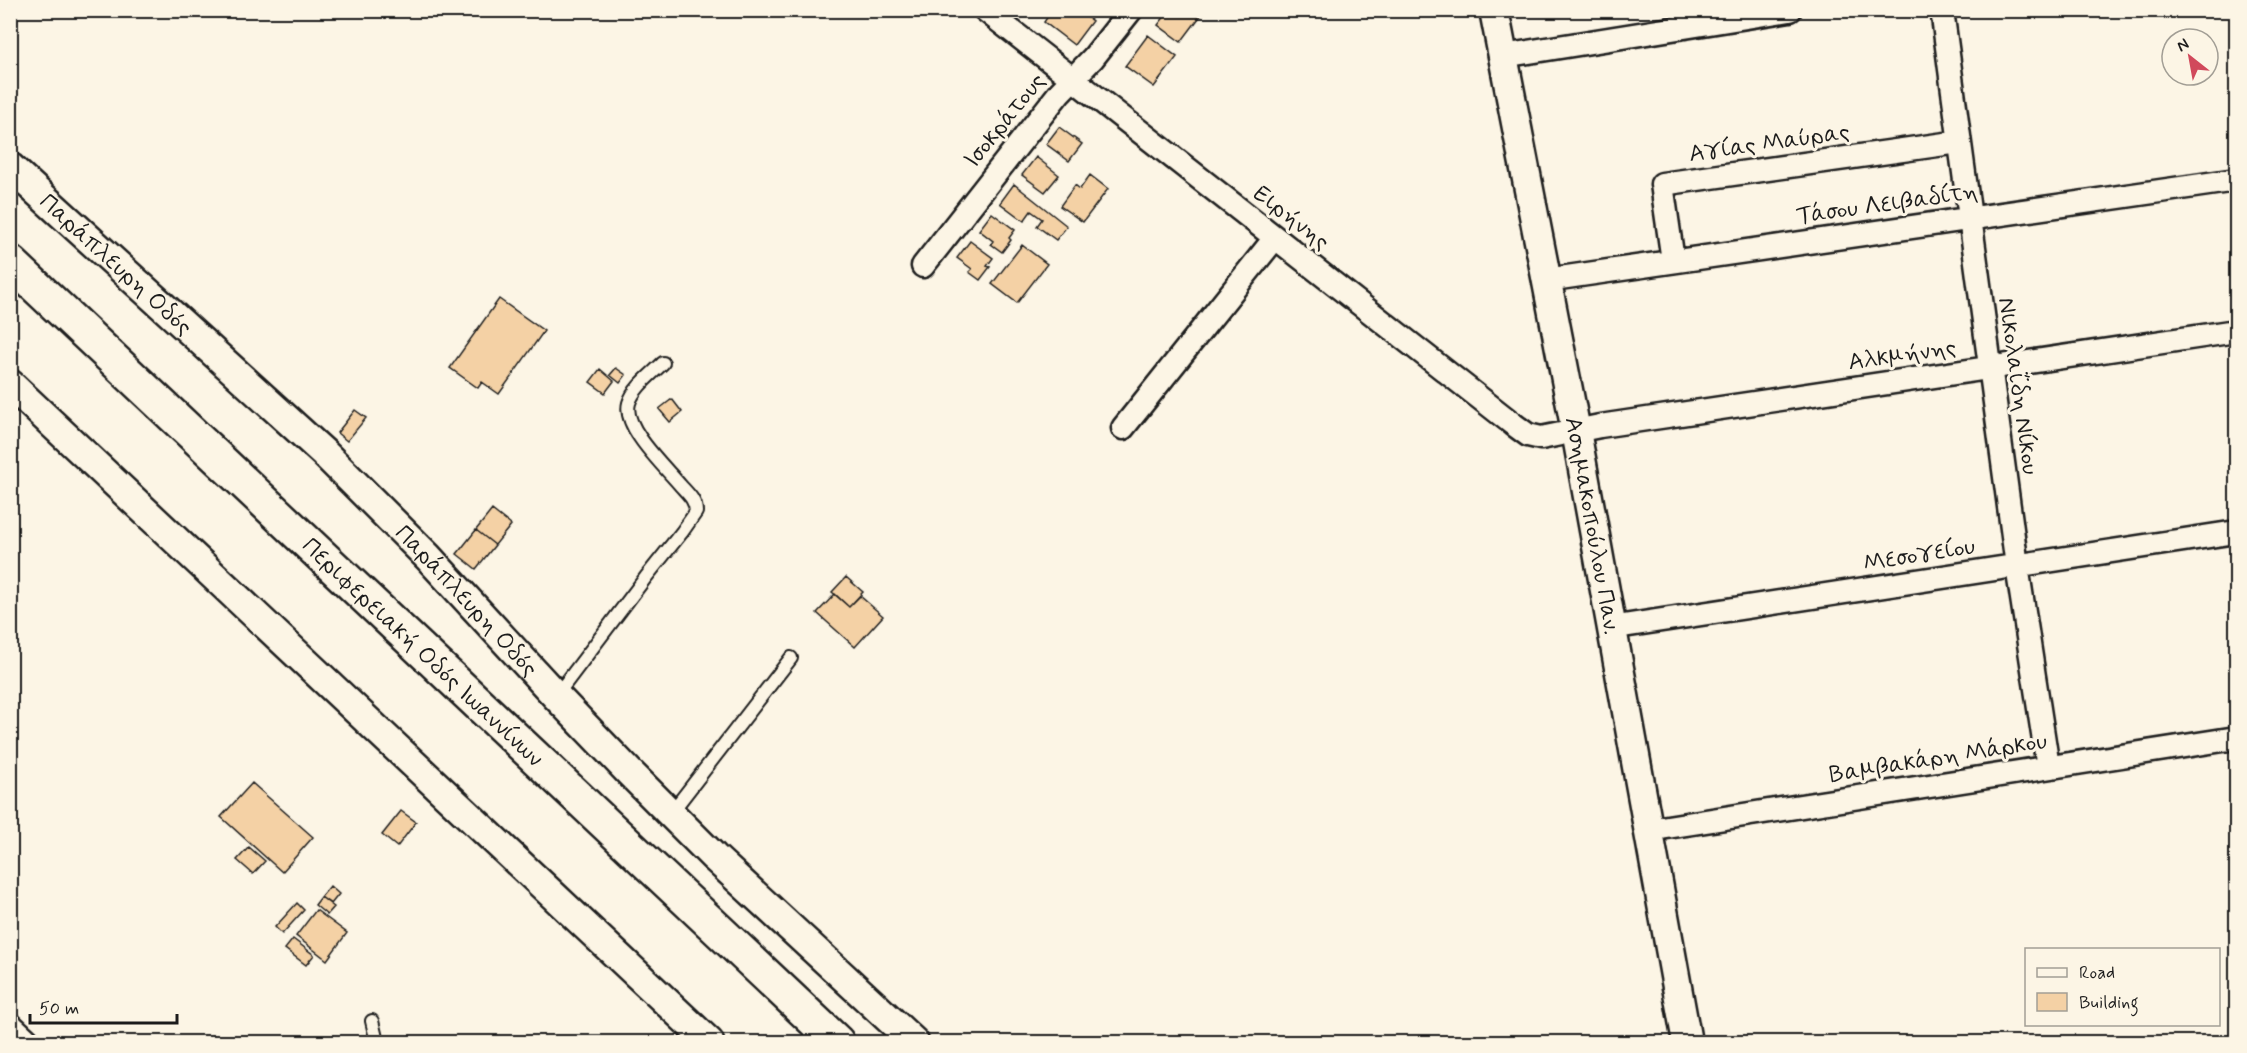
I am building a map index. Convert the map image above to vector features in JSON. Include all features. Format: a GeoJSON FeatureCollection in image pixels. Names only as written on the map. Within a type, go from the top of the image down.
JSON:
{"type":"FeatureCollection","features":[{"type":"Feature","properties":{"kind":"highway","name":"Περιφερειακή Οδός Ιωαννίνων"},"geometry":{"type":"LineString","coordinates":[[10,262],[837,1042]]}},
{"type":"Feature","properties":{"kind":"street","name":"Ειρήνης"},"geometry":{"type":"LineString","coordinates":[[985,10],[1525,433],[1542,438],[1576,431]]}},
{"type":"Feature","properties":{"kind":"street","name":"Ισοκράτους"},"geometry":{"type":"LineString","coordinates":[[923,266],[1060,92],[1093,58],[1131,10]]}},
{"type":"Feature","properties":{"kind":"street","name":"Ασημακοπούλου Παν."},"geometry":{"type":"LineString","coordinates":[[1494,10],[1576,431],[1687,1042]]}},
{"type":"Feature","properties":{"kind":"street"},"geometry":{"type":"LineString","coordinates":[[1503,56],[1790,10]]}},
{"type":"Feature","properties":{"kind":"street","name":"Νικολαΐδη Νίκου"},"geometry":{"type":"LineString","coordinates":[[1942,10],[2016,566],[2048,767]]}},
{"type":"Feature","properties":{"kind":"street","name":"Αγίας Μαύρας"},"geometry":{"type":"LineString","coordinates":[[1673,261],[1662,184],[1959,142]]}},
{"type":"Feature","properties":{"kind":"street","name":"Παράπλευρη Οδός"},"geometry":{"type":"LineString","coordinates":[[10,167],[324,453],[373,501],[556,696],[671,813],[914,1042]]}},
{"type":"Feature","properties":{"kind":"street","name":"Τάσου Λειβαδίτη"},"geometry":{"type":"LineString","coordinates":[[1546,280],[2236,180]]}},
{"type":"Feature","properties":{"kind":"street"},"geometry":{"type":"LineString","coordinates":[[1123,428],[1275,238]]}},
{"type":"Feature","properties":{"kind":"street","name":"Αλκμήνης"},"geometry":{"type":"LineString","coordinates":[[1576,431],[2236,331]]}},
{"type":"Feature","properties":{"kind":"street"},"geometry":{"type":"LineString","coordinates":[[10,384],[709,1042]]}},
{"type":"Feature","properties":{"kind":"street","name":"Μεσογείου"},"geometry":{"type":"LineString","coordinates":[[1610,628],[2236,532]]}},
{"type":"Feature","properties":{"kind":"street","name":"Βαμβακάρη Μάρκου"},"geometry":{"type":"LineString","coordinates":[[1648,830],[2236,738]]}},
{"type":"Feature","properties":{"kind":"street"},"geometry":{"type":"LineString","coordinates":[[10,1028],[24,1042]]}},
{"type":"Feature","properties":{"kind":"lane"},"geometry":{"type":"LineString","coordinates":[[556,696],[696,512],[691,498],[648,447],[630,419],[628,408],[631,399],[663,363]]}},
{"type":"Feature","properties":{"kind":"lane"},"geometry":{"type":"LineString","coordinates":[[671,813],[791,658]]}},
{"type":"Feature","properties":{"kind":"lane"},"geometry":{"type":"LineString","coordinates":[[372,1021],[377,1042]]}},
{"type":"Feature","properties":{"kind":"building"},"geometry":{"type":"Polygon","coordinates":[[[1052,10],[1078,10],[1092,21],[1074,45],[1044,22],[1052,10]]]}},
{"type":"Feature","properties":{"kind":"building"},"geometry":{"type":"Polygon","coordinates":[[[1173,10],[1205,10],[1181,42],[1158,25],[1169,11],[1171,13],[1173,10]]]}},
{"type":"Feature","properties":{"kind":"building"},"geometry":{"type":"Polygon","coordinates":[[[1148,35],[1177,57],[1154,87],[1125,66],[1148,35]]]}},
{"type":"Feature","properties":{"kind":"building"},"geometry":{"type":"Polygon","coordinates":[[[1059,127],[1082,144],[1069,161],[1046,144],[1059,127]]]}},
{"type":"Feature","properties":{"kind":"building"},"geometry":{"type":"Polygon","coordinates":[[[1036,157],[1059,175],[1045,192],[1022,175],[1036,157]]]}},
{"type":"Feature","properties":{"kind":"building"},"geometry":{"type":"Polygon","coordinates":[[[1090,175],[1108,189],[1083,222],[1060,206],[1075,185],[1080,189],[1090,175]]]}},
{"type":"Feature","properties":{"kind":"building"},"geometry":{"type":"Polygon","coordinates":[[[1014,184],[1067,226],[1056,240],[1037,226],[1042,219],[1031,211],[1024,221],[1000,203],[1014,184]]]}},
{"type":"Feature","properties":{"kind":"building"},"geometry":{"type":"Polygon","coordinates":[[[992,213],[1015,230],[1002,252],[991,244],[993,241],[979,230],[992,213]]]}},
{"type":"Feature","properties":{"kind":"building"},"geometry":{"type":"Polygon","coordinates":[[[970,241],[993,258],[987,266],[990,267],[980,280],[969,272],[972,269],[957,258],[970,241]]]}},
{"type":"Feature","properties":{"kind":"building"},"geometry":{"type":"Polygon","coordinates":[[[1022,245],[1047,264],[1017,303],[992,284],[1022,245]]]}},
{"type":"Feature","properties":{"kind":"building"},"geometry":{"type":"Polygon","coordinates":[[[499,299],[544,331],[499,394],[482,382],[478,388],[450,368],[499,299]]]}},
{"type":"Feature","properties":{"kind":"building"},"geometry":{"type":"Polygon","coordinates":[[[616,368],[626,375],[620,383],[610,375],[616,368]]]}},
{"type":"Feature","properties":{"kind":"building"},"geometry":{"type":"Polygon","coordinates":[[[600,369],[614,381],[605,393],[590,382],[600,369]]]}},
{"type":"Feature","properties":{"kind":"building"},"geometry":{"type":"Polygon","coordinates":[[[672,399],[682,412],[670,422],[659,409],[672,399]]]}},
{"type":"Feature","properties":{"kind":"building"},"geometry":{"type":"Polygon","coordinates":[[[355,410],[366,418],[347,441],[337,433],[355,410]]]}},
{"type":"Feature","properties":{"kind":"building"},"geometry":{"type":"Polygon","coordinates":[[[492,510],[511,525],[495,545],[476,530],[492,510]]]}},
{"type":"Feature","properties":{"kind":"building"},"geometry":{"type":"Polygon","coordinates":[[[476,530],[495,545],[476,569],[457,554],[476,530]]]}},
{"type":"Feature","properties":{"kind":"building"},"geometry":{"type":"Polygon","coordinates":[[[846,577],[863,592],[849,607],[832,592],[846,577]]]}},
{"type":"Feature","properties":{"kind":"building"},"geometry":{"type":"Polygon","coordinates":[[[835,594],[849,607],[860,596],[883,616],[855,647],[817,613],[835,594]]]}},
{"type":"Feature","properties":{"kind":"building"},"geometry":{"type":"Polygon","coordinates":[[[252,783],[313,837],[282,872],[221,817],[252,783]]]}},
{"type":"Feature","properties":{"kind":"building"},"geometry":{"type":"Polygon","coordinates":[[[401,811],[416,822],[397,847],[382,835],[401,811]]]}},
{"type":"Feature","properties":{"kind":"building"},"geometry":{"type":"Polygon","coordinates":[[[249,847],[265,861],[253,874],[237,860],[249,847]]]}},
{"type":"Feature","properties":{"kind":"building"},"geometry":{"type":"Polygon","coordinates":[[[330,886],[339,894],[331,904],[321,897],[330,886]]]}},
{"type":"Feature","properties":{"kind":"building"},"geometry":{"type":"Polygon","coordinates":[[[321,897],[334,907],[327,915],[315,905],[321,897]]]}},
{"type":"Feature","properties":{"kind":"building"},"geometry":{"type":"Polygon","coordinates":[[[297,903],[304,910],[282,934],[275,927],[297,903]]]}},
{"type":"Feature","properties":{"kind":"building"},"geometry":{"type":"Polygon","coordinates":[[[316,910],[347,933],[327,960],[296,936],[316,910]]]}},
{"type":"Feature","properties":{"kind":"building"},"geometry":{"type":"Polygon","coordinates":[[[293,939],[314,955],[306,965],[285,949],[293,939]]]}}]}
